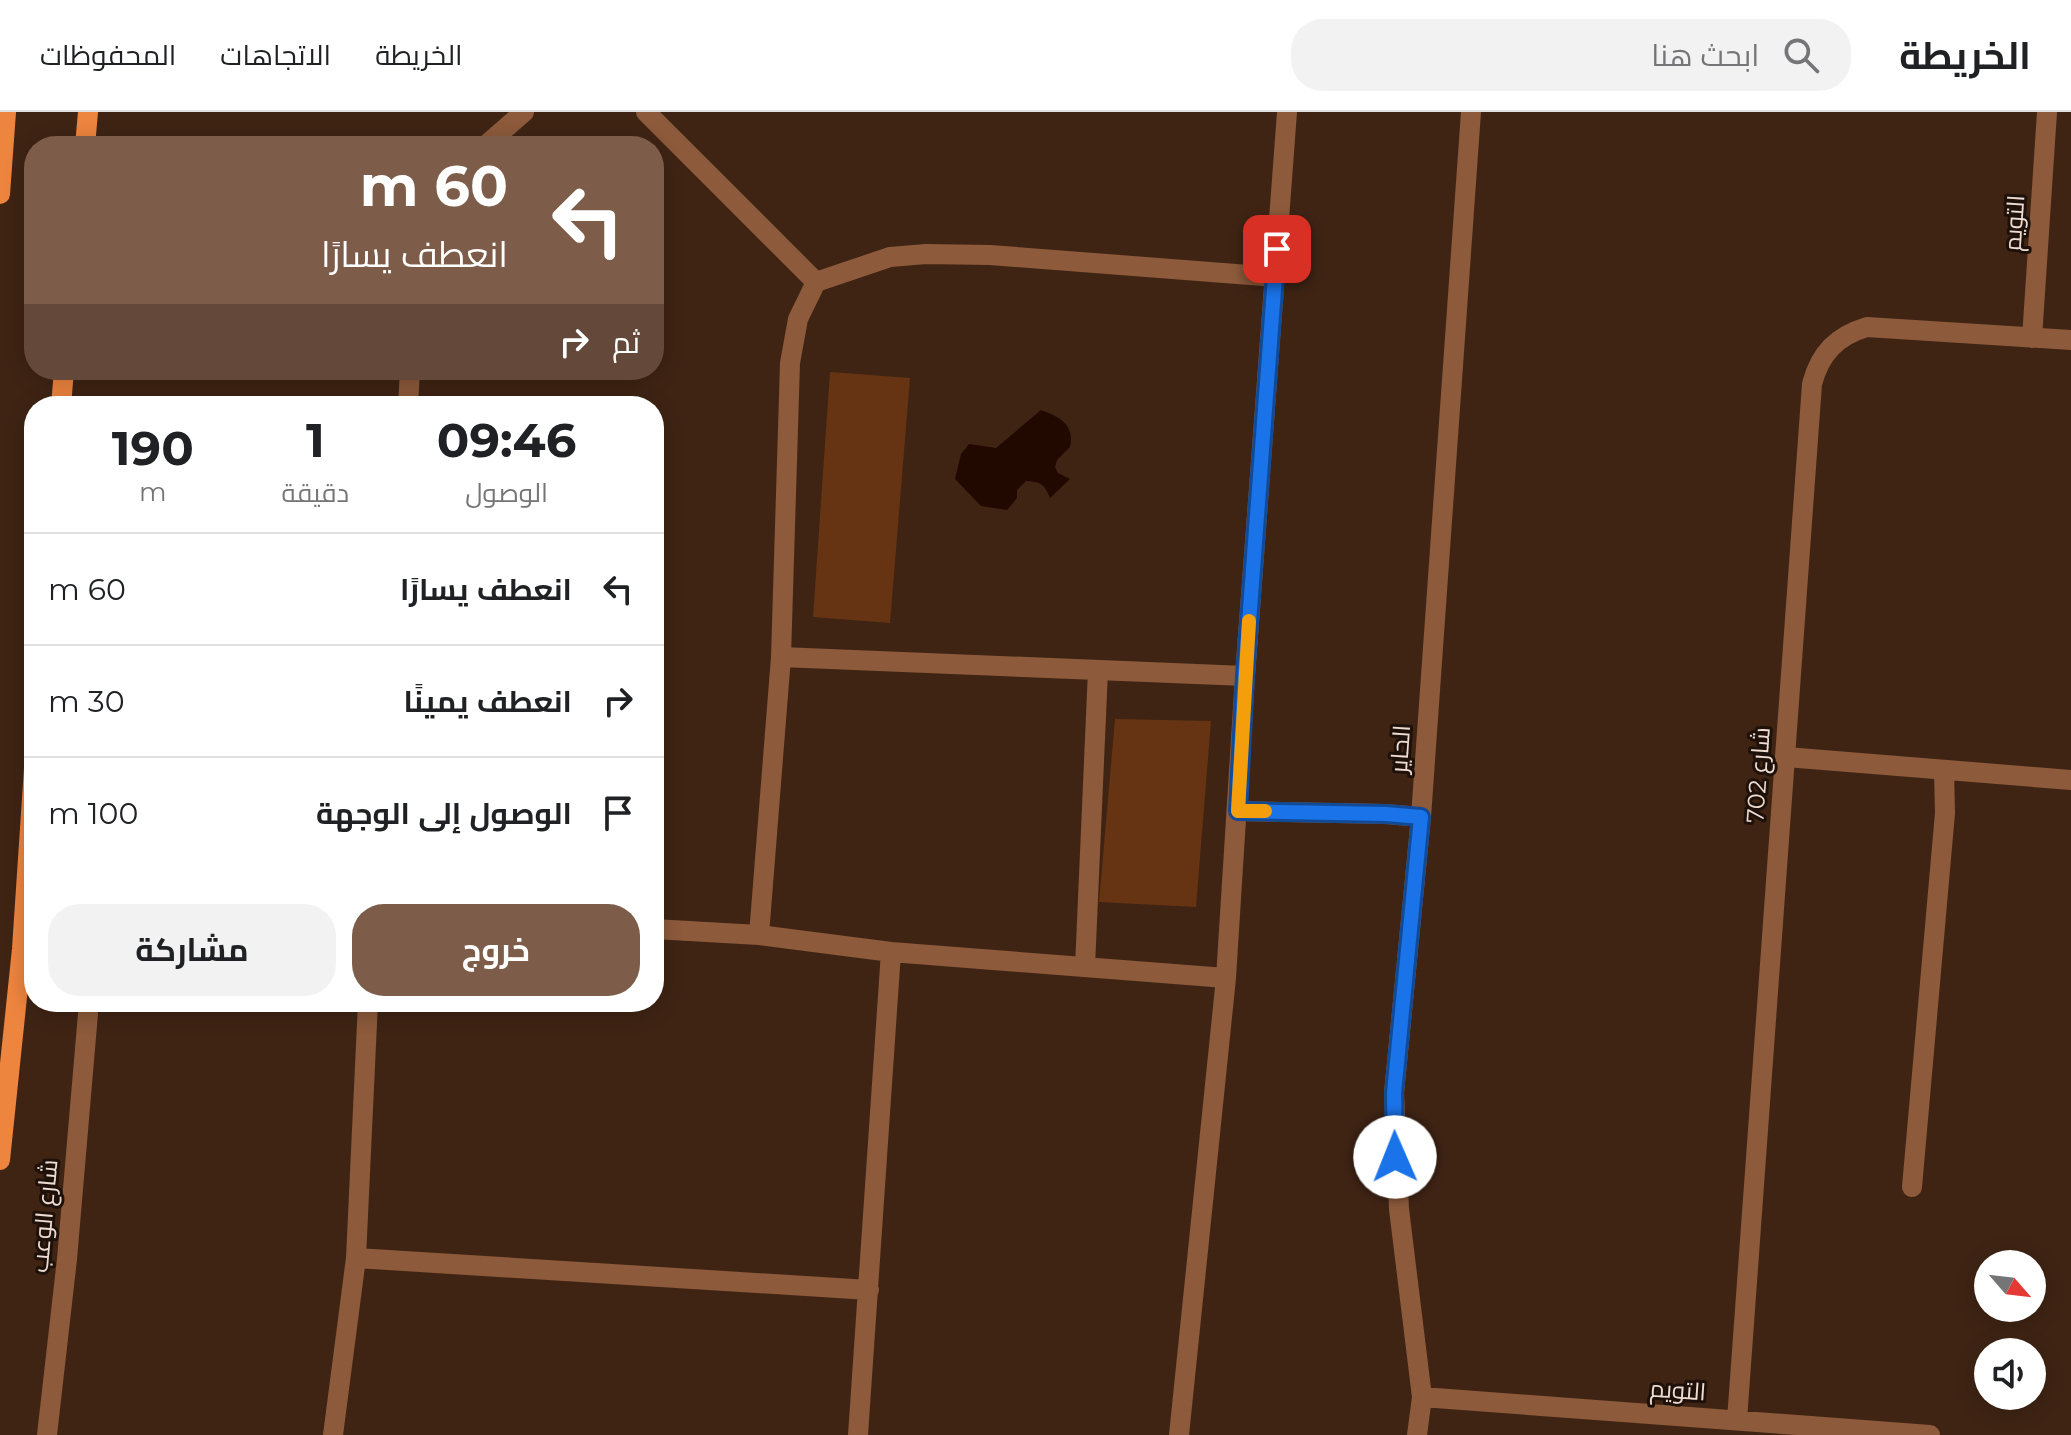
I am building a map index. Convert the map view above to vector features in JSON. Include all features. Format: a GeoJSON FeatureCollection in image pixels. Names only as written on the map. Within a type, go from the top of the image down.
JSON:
{"type":"FeatureCollection","features":[{"type":"Feature","properties":{"kind":"main road"},"geometry":{"type":"LineString","coordinates":[[0,194],[6,112]]}},
{"type":"Feature","properties":{"kind":"main road"},"geometry":{"type":"LineString","coordinates":[[86,136],[88,112]]}},
{"type":"Feature","properties":{"kind":"main road","name":"شارع الوعب"},"geometry":{"type":"LineString","coordinates":[[0,1160],[24,919]]}},
{"type":"Feature","properties":{"kind":"street"},"geometry":{"type":"LineString","coordinates":[[496,136],[524,112]]}},
{"type":"Feature","properties":{"kind":"street"},"geometry":{"type":"LineString","coordinates":[[646,112],[816,282]]}},
{"type":"Feature","properties":{"kind":"street"},"geometry":{"type":"LineString","coordinates":[[1179,1435],[1226,978],[1287,112]]}},
{"type":"Feature","properties":{"kind":"street","name":"الحاير"},"geometry":{"type":"LineString","coordinates":[[1417,1435],[1422,1397],[1399,1209],[1394,1093],[1421,817],[1471,112]]}},
{"type":"Feature","properties":{"kind":"street","name":"التويم"},"geometry":{"type":"LineString","coordinates":[[2032,338],[2047,112]]}},
{"type":"Feature","properties":{"kind":"street"},"geometry":{"type":"LineString","coordinates":[[759,935],[781,657],[790,363],[798,319],[816,282],[890,257],[926,254],[990,255],[1276,277]]}},
{"type":"Feature","properties":{"kind":"street","name":"شارع 702"},"geometry":{"type":"LineString","coordinates":[[1737,1420],[1812,384],[1816,368],[1837,340],[1867,327],[2071,340]]}},
{"type":"Feature","properties":{"kind":"street"},"geometry":{"type":"LineString","coordinates":[[781,657],[1245,676]]}},
{"type":"Feature","properties":{"kind":"street"},"geometry":{"type":"LineString","coordinates":[[1085,967],[1098,670]]}},
{"type":"Feature","properties":{"kind":"street"},"geometry":{"type":"LineString","coordinates":[[1786,757],[2071,780]]}},
{"type":"Feature","properties":{"kind":"street"},"geometry":{"type":"LineString","coordinates":[[1912,1187],[1945,813],[1944,770]]}},
{"type":"Feature","properties":{"kind":"street"},"geometry":{"type":"LineString","coordinates":[[1238,811],[1421,817]]}},
{"type":"Feature","properties":{"kind":"street"},"geometry":{"type":"LineString","coordinates":[[664,930],[759,935],[891,952],[1226,978]]}},
{"type":"Feature","properties":{"kind":"street"},"geometry":{"type":"LineString","coordinates":[[858,1435],[891,952]]}},
{"type":"Feature","properties":{"kind":"street","name":"شارع الوعب"},"geometry":{"type":"LineString","coordinates":[[47,1435],[67,1259],[88,1012]]}},
{"type":"Feature","properties":{"kind":"street"},"geometry":{"type":"LineString","coordinates":[[333,1435],[356,1258],[368,1012]]}},
{"type":"Feature","properties":{"kind":"street"},"geometry":{"type":"LineString","coordinates":[[356,1258],[869,1290]]}},
{"type":"Feature","properties":{"kind":"street","name":"التويم"},"geometry":{"type":"LineString","coordinates":[[1422,1397],[1930,1435]]}},
{"type":"Feature","properties":{"kind":"shaded area"},"geometry":{"type":"Polygon","coordinates":[[[830,372],[910,378],[890,623],[813,617],[830,372]]]}},
{"type":"Feature","properties":{"kind":"shaded area"},"geometry":{"type":"Polygon","coordinates":[[[1041,410],[1060,419],[1068,427],[1070,447],[1057,460],[1055,467],[1058,473],[1070,479],[1050,498],[1041,484],[1026,481],[1017,490],[1017,498],[1007,510],[981,506],[955,479],[961,454],[969,444],[996,448],[1041,410]]]}},
{"type":"Feature","properties":{"kind":"shaded area"},"geometry":{"type":"Polygon","coordinates":[[[1115,719],[1211,721],[1196,907],[1099,902],[1115,719]]]}},
{"type":"Feature","properties":{"kind":"slow traffic"},"geometry":{"type":"LineString","coordinates":[[1249,621],[1238,811],[1265,811]]}},
{"type":"Feature","properties":{"kind":"route"},"geometry":{"type":"LineString","coordinates":[[1277,249],[1238,811],[1421,817],[1394,1093],[1395,1157]]}}]}
